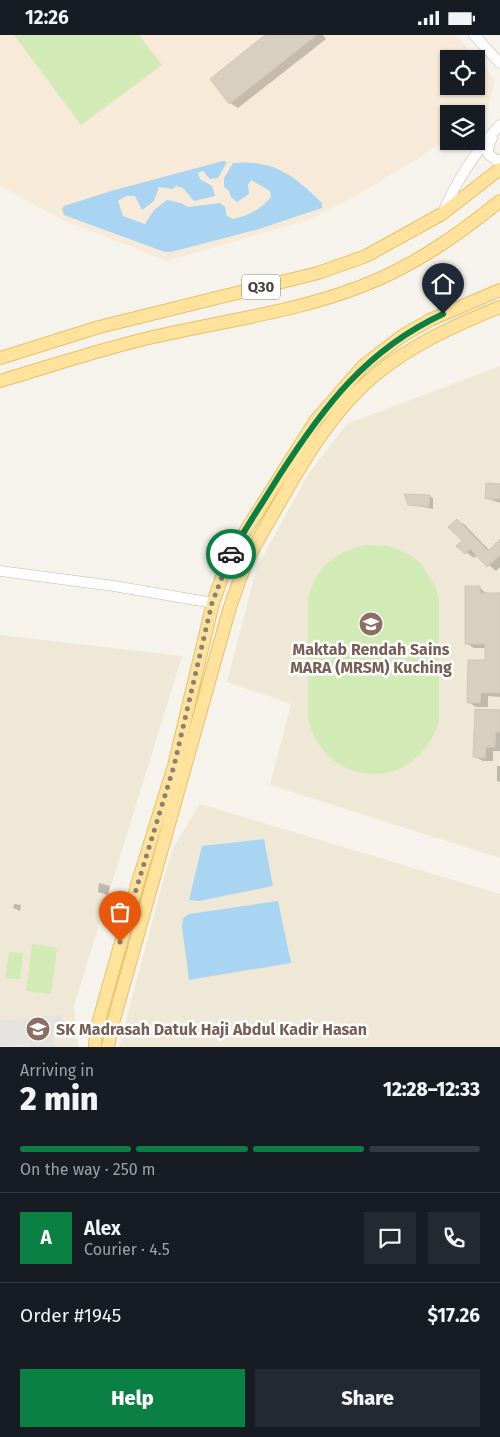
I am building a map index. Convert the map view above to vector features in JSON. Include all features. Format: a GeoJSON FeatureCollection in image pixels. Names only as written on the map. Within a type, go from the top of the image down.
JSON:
{"type":"FeatureCollection","features":[{"type":"Feature","properties":{"kind":"main road","name":"Q30"},"geometry":{"type":"LineString","coordinates":[[0,358],[100,327],[318,273],[366,256],[442,214],[500,169]]}},
{"type":"Feature","properties":{"kind":"main road","name":"Q30"},"geometry":{"type":"LineString","coordinates":[[0,381],[150,338],[315,301],[362,286],[434,251],[467,228],[500,201]]}},
{"type":"Feature","properties":{"kind":"main road"},"geometry":{"type":"LineString","coordinates":[[95,1047],[96,1031],[125,927],[174,766],[212,603],[229,557],[316,420],[340,390],[363,366],[402,336],[430,320],[500,290]]}},
{"type":"Feature","properties":{"kind":"main road"},"geometry":{"type":"LineString","coordinates":[[108,1047],[113,1023],[230,607],[254,547],[296,475],[327,429],[362,387],[408,351],[454,327],[500,307]]}},
{"type":"Feature","properties":{"kind":"street"},"geometry":{"type":"LineString","coordinates":[[474,35],[500,63]]}},
{"type":"Feature","properties":{"kind":"street"},"geometry":{"type":"LineString","coordinates":[[497,128],[488,148],[488,154],[496,161],[500,159]]}},
{"type":"Feature","properties":{"kind":"street"},"geometry":{"type":"LineString","coordinates":[[442,214],[451,194],[497,128]]}},
{"type":"Feature","properties":{"kind":"street"},"geometry":{"type":"LineString","coordinates":[[0,571],[114,586],[212,603]]}},
{"type":"Feature","properties":{"kind":"shaded area"},"geometry":{"type":"Polygon","coordinates":[[[0,35],[456,35],[469,50],[440,50],[440,95],[485,95],[485,68],[495,79],[488,109],[485,111],[485,105],[440,105],[440,143],[352,198],[308,220],[167,261],[63,220],[0,186],[0,35]]]}},
{"type":"Feature","properties":{"kind":"shaded area","name":"Maktab Rendah Sains MARA (MRSM) Kuching"},"geometry":{"type":"Polygon","coordinates":[[[500,366],[500,858],[270,785],[291,704],[227,682],[257,567],[309,473],[347,424],[500,366]]]}},
{"type":"Feature","properties":{"kind":"shaded area"},"geometry":{"type":"Polygon","coordinates":[[[0,635],[182,656],[74,1006],[78,1047],[0,1047],[0,635]]]}},
{"type":"Feature","properties":{"kind":"shaded area"},"geometry":{"type":"Polygon","coordinates":[[[200,804],[500,894],[500,1047],[119,1047],[173,848],[200,804]]]}},
{"type":"Feature","properties":{"kind":"shaded area"},"geometry":{"type":"Polygon","coordinates":[[[62,1015],[63,1029],[53,1030],[55,1047],[29,1047],[29,1043],[0,1046],[0,1021],[62,1015]]]}},
{"type":"Feature","properties":{"kind":"green space"},"geometry":{"type":"Polygon","coordinates":[[[14,35],[139,35],[162,65],[81,125],[14,35]]]}},
{"type":"Feature","properties":{"kind":"green space"},"geometry":{"type":"Polygon","coordinates":[[[366,545],[389,546],[412,556],[421,564],[436,588],[439,601],[439,720],[429,744],[413,760],[394,771],[373,774],[352,770],[333,760],[318,743],[308,719],[308,601],[311,589],[315,579],[327,563],[344,552],[366,545]]]}},
{"type":"Feature","properties":{"kind":"green space"},"geometry":{"type":"Polygon","coordinates":[[[32,944],[57,948],[51,994],[26,991],[32,944]]]}},
{"type":"Feature","properties":{"kind":"green space"},"geometry":{"type":"Polygon","coordinates":[[[9,952],[23,953],[20,979],[5,978],[9,952]]]}},
{"type":"Feature","properties":{"kind":"water"},"geometry":{"type":"Polygon","coordinates":[[[223,161],[227,162],[218,178],[210,179],[203,171],[198,173],[200,179],[212,186],[215,196],[194,201],[183,188],[176,186],[173,189],[159,187],[154,201],[142,210],[135,196],[126,196],[118,201],[123,216],[145,224],[154,210],[167,200],[181,203],[188,207],[220,203],[225,207],[227,216],[233,219],[249,214],[271,197],[270,191],[251,180],[248,185],[249,194],[237,202],[224,187],[224,178],[233,163],[247,162],[272,167],[293,177],[322,203],[322,208],[259,229],[171,252],[165,252],[64,215],[62,209],[64,206],[111,191],[223,161]]]}},
{"type":"Feature","properties":{"kind":"water"},"geometry":{"type":"Polygon","coordinates":[[[264,839],[273,886],[199,901],[189,900],[202,846],[264,839]]]}},
{"type":"Feature","properties":{"kind":"water"},"geometry":{"type":"Polygon","coordinates":[[[278,901],[291,963],[189,980],[182,927],[183,918],[189,914],[278,901]]]}},
{"type":"Feature","properties":{"kind":"building"},"geometry":{"type":"Polygon","coordinates":[[[265,35],[317,35],[229,104],[210,79],[265,35]]]}},
{"type":"Feature","properties":{"kind":"building"},"geometry":{"type":"Polygon","coordinates":[[[486,483],[500,484],[500,499],[485,499],[486,483]]]}},
{"type":"Feature","properties":{"kind":"building"},"geometry":{"type":"Polygon","coordinates":[[[404,494],[430,495],[429,507],[408,505],[404,494]]]}},
{"type":"Feature","properties":{"kind":"building"},"geometry":{"type":"Polygon","coordinates":[[[457,519],[488,551],[500,539],[500,555],[487,567],[470,549],[465,554],[456,546],[462,541],[448,527],[457,519]]]}},
{"type":"Feature","properties":{"kind":"building"},"geometry":{"type":"Polygon","coordinates":[[[465,586],[480,586],[480,593],[500,593],[500,693],[481,693],[480,703],[467,703],[468,660],[485,660],[485,644],[465,644],[465,586]]]}},
{"type":"Feature","properties":{"kind":"building"},"geometry":{"type":"Polygon","coordinates":[[[475,709],[500,710],[500,732],[496,732],[495,747],[486,747],[485,758],[473,757],[475,709]]]}},
{"type":"Feature","properties":{"kind":"way so far"},"geometry":{"type":"LineString","coordinates":[[120,942],[174,766],[212,603],[231,554]]}},
{"type":"Feature","properties":{"kind":"place","name":"Maktab Rendah Sains MARA (MRSM) Kuching"},"geometry":{"type":"Point","coordinates":[371,624]}},
{"type":"Feature","properties":{"kind":"place","name":"SK Madrasah Datuk Haji Abdul Kadir Hasan"},"geometry":{"type":"Point","coordinates":[38,1029]}},
{"type":"Feature","properties":{"kind":"route"},"geometry":{"type":"LineString","coordinates":[[231,554],[283,470],[329,402],[363,366],[382,350],[402,336],[443,314]]}}]}
